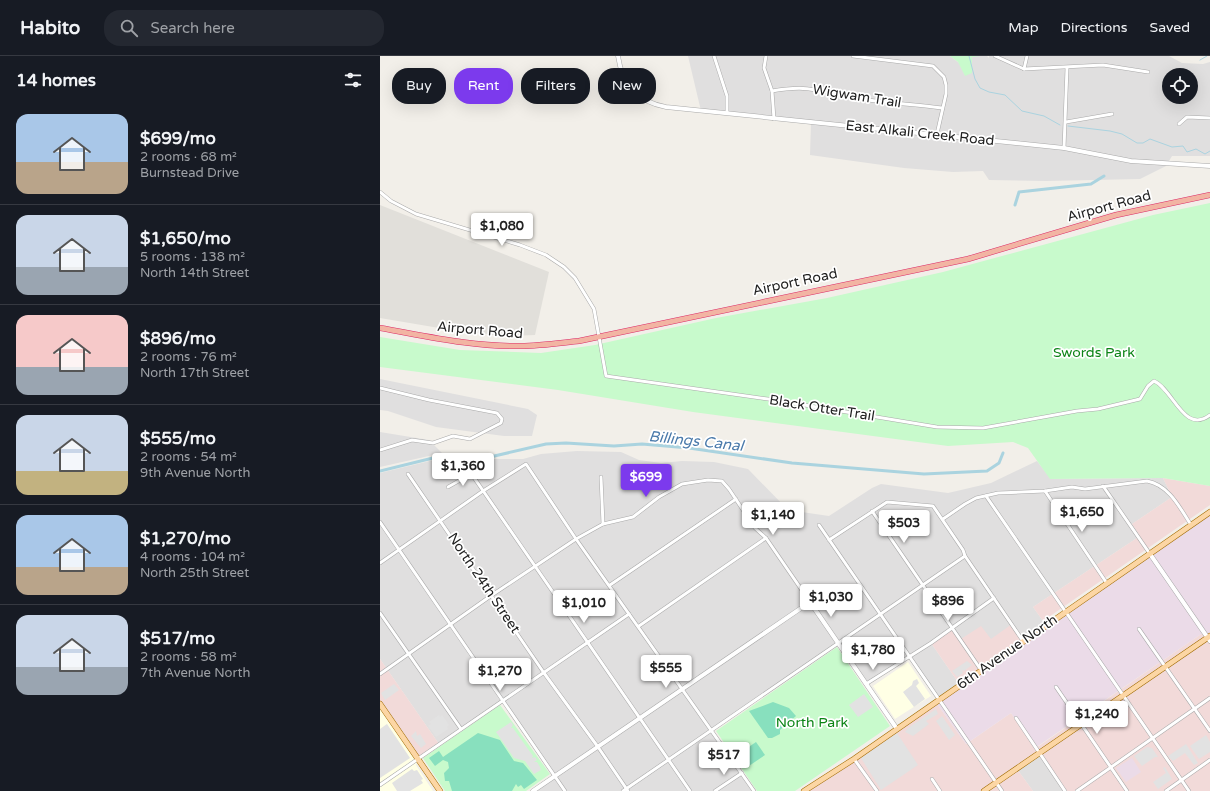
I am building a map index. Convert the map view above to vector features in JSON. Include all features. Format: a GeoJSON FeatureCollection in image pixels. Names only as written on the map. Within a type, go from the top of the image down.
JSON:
{"type":"FeatureCollection","features":[{"type":"Feature","properties":{"kind":"highway","name":"Airport Road"},"geometry":{"type":"LineString","coordinates":[[380,328],[445,340],[520,346],[542,345],[600,336],[962,260],[1116,215],[1210,195]]}},
{"type":"Feature","properties":{"kind":"main road","name":"6th Avenue North"},"geometry":{"type":"LineString","coordinates":[[804,791],[813,789],[938,699],[1106,582],[1150,554],[1210,512]]}},
{"type":"Feature","properties":{"kind":"main road"},"geometry":{"type":"LineString","coordinates":[[984,791],[1209,638]]}},
{"type":"Feature","properties":{"kind":"main road"},"geometry":{"type":"LineString","coordinates":[[380,704],[440,791]]}},
{"type":"Feature","properties":{"kind":"street","name":"East Alkali Creek Road"},"geometry":{"type":"LineString","coordinates":[[618,56],[622,76],[633,91],[642,99],[656,105],[774,119],[937,134],[1064,148],[1131,161],[1210,166]]}},
{"type":"Feature","properties":{"kind":"street"},"geometry":{"type":"LineString","coordinates":[[714,56],[727,96],[727,113]]}},
{"type":"Feature","properties":{"kind":"street"},"geometry":{"type":"LineString","coordinates":[[766,56],[764,68],[775,105],[774,119]]}},
{"type":"Feature","properties":{"kind":"street"},"geometry":{"type":"LineString","coordinates":[[853,56],[933,66],[944,77],[946,85],[946,94],[937,134]]}},
{"type":"Feature","properties":{"kind":"street"},"geometry":{"type":"LineString","coordinates":[[995,56],[1024,69],[1103,65],[1148,72]]}},
{"type":"Feature","properties":{"kind":"street"},"geometry":{"type":"LineString","coordinates":[[1024,69],[1027,56]]}},
{"type":"Feature","properties":{"kind":"street"},"geometry":{"type":"LineString","coordinates":[[1064,148],[1067,68]]}},
{"type":"Feature","properties":{"kind":"street","name":"Wigwam Trail"},"geometry":{"type":"LineString","coordinates":[[772,91],[793,87],[814,88],[851,97],[942,108]]}},
{"type":"Feature","properties":{"kind":"street"},"geometry":{"type":"LineString","coordinates":[[1066,122],[1112,114]]}},
{"type":"Feature","properties":{"kind":"street"},"geometry":{"type":"LineString","coordinates":[[1179,124],[1187,117],[1210,118]]}},
{"type":"Feature","properties":{"kind":"street"},"geometry":{"type":"LineString","coordinates":[[380,192],[391,201],[416,214],[520,245],[546,255],[564,267],[575,278],[594,309],[600,336]]}},
{"type":"Feature","properties":{"kind":"street","name":"Black Otter Trail"},"geometry":{"type":"LineString","coordinates":[[600,336],[606,376],[752,396],[937,428],[983,428],[1077,411],[1098,409],[1140,399],[1148,386],[1154,382],[1165,388],[1176,406],[1193,420],[1200,421],[1210,415]]}},
{"type":"Feature","properties":{"kind":"street"},"geometry":{"type":"LineString","coordinates":[[380,388],[429,400],[497,413],[502,419],[501,422],[470,439],[453,436],[433,443],[412,440],[380,450]]}},
{"type":"Feature","properties":{"kind":"street"},"geometry":{"type":"LineString","coordinates":[[380,563],[483,491],[526,464],[576,539],[639,626],[754,791]]}},
{"type":"Feature","properties":{"kind":"street"},"geometry":{"type":"LineString","coordinates":[[466,466],[690,791]]}},
{"type":"Feature","properties":{"kind":"street","name":"North 24th Street"},"geometry":{"type":"LineString","coordinates":[[408,474],[441,520],[544,673],[598,746],[626,790]]}},
{"type":"Feature","properties":{"kind":"street"},"geometry":{"type":"LineString","coordinates":[[448,487],[471,474]]}},
{"type":"Feature","properties":{"kind":"street"},"geometry":{"type":"LineString","coordinates":[[601,477],[603,524]]}},
{"type":"Feature","properties":{"kind":"street"},"geometry":{"type":"LineString","coordinates":[[380,674],[492,595],[535,568],[576,539],[603,524],[633,517],[659,497],[682,484],[708,480],[722,481],[755,528],[766,538],[839,642],[897,729]]}},
{"type":"Feature","properties":{"kind":"street"},"geometry":{"type":"LineString","coordinates":[[943,519],[976,498],[986,496],[1014,491],[1044,491],[1072,487],[1085,489],[1147,481],[1158,483],[1172,497],[1191,525]]}},
{"type":"Feature","properties":{"kind":"street"},"geometry":{"type":"LineString","coordinates":[[1103,486],[1209,638]]}},
{"type":"Feature","properties":{"kind":"street"},"geometry":{"type":"LineString","coordinates":[[1044,491],[1106,582]]}},
{"type":"Feature","properties":{"kind":"street"},"geometry":{"type":"LineString","coordinates":[[986,496],[1189,791]]}},
{"type":"Feature","properties":{"kind":"street"},"geometry":{"type":"LineString","coordinates":[[610,585],[736,499]]}},
{"type":"Feature","properties":{"kind":"street"},"geometry":{"type":"LineString","coordinates":[[829,540],[887,502],[933,506],[1023,641]]}},
{"type":"Feature","properties":{"kind":"street"},"geometry":{"type":"LineString","coordinates":[[872,511],[981,670]]}},
{"type":"Feature","properties":{"kind":"street"},"geometry":{"type":"LineString","coordinates":[[380,522],[565,791]]}},
{"type":"Feature","properties":{"kind":"street"},"geometry":{"type":"LineString","coordinates":[[819,525],[1002,791]]}},
{"type":"Feature","properties":{"kind":"street"},"geometry":{"type":"LineString","coordinates":[[639,626],[766,538]]}},
{"type":"Feature","properties":{"kind":"street"},"geometry":{"type":"LineString","coordinates":[[626,790],[965,556]]}},
{"type":"Feature","properties":{"kind":"street"},"geometry":{"type":"LineString","coordinates":[[866,684],[952,628],[994,598]]}},
{"type":"Feature","properties":{"kind":"street"},"geometry":{"type":"LineString","coordinates":[[533,791],[810,602]]}},
{"type":"Feature","properties":{"kind":"street"},"geometry":{"type":"LineString","coordinates":[[380,613],[461,729]]}},
{"type":"Feature","properties":{"kind":"street"},"geometry":{"type":"LineString","coordinates":[[380,785],[501,700],[544,673],[629,614]]}},
{"type":"Feature","properties":{"kind":"street"},"geometry":{"type":"LineString","coordinates":[[1139,629],[1210,731]]}},
{"type":"Feature","properties":{"kind":"street"},"geometry":{"type":"LineString","coordinates":[[1056,687],[1080,725],[1127,791]]}},
{"type":"Feature","properties":{"kind":"street"},"geometry":{"type":"LineString","coordinates":[[1077,791],[1210,698]]}},
{"type":"Feature","properties":{"kind":"street"},"geometry":{"type":"LineString","coordinates":[[1016,718],[1064,791]]}},
{"type":"Feature","properties":{"kind":"street"},"geometry":{"type":"LineString","coordinates":[[854,759],[877,791]]}},
{"type":"Feature","properties":{"kind":"street"},"geometry":{"type":"LineString","coordinates":[[1166,791],[1210,760]]}},
{"type":"Feature","properties":{"kind":"street"},"geometry":{"type":"LineString","coordinates":[[715,791],[742,773]]}},
{"type":"Feature","properties":{"kind":"street"},"geometry":{"type":"LineString","coordinates":[[932,779],[940,791]]}},
{"type":"Feature","properties":{"kind":"shaded area"},"geometry":{"type":"Polygon","coordinates":[[[688,56],[950,56],[972,73],[972,56],[987,56],[989,58],[989,56],[1169,56],[1182,63],[1203,64],[1210,62],[1210,156],[1172,156],[1166,166],[1140,179],[1046,181],[989,180],[983,171],[953,172],[904,168],[810,155],[811,123],[701,111],[688,56]]]}},
{"type":"Feature","properties":{"kind":"shaded area"},"geometry":{"type":"Polygon","coordinates":[[[380,205],[549,272],[535,335],[505,336],[457,331],[380,318],[380,205]]]}},
{"type":"Feature","properties":{"kind":"shaded area"},"geometry":{"type":"Polygon","coordinates":[[[380,379],[528,409],[537,415],[532,436],[504,436],[436,427],[388,411],[380,410],[380,379]]]}},
{"type":"Feature","properties":{"kind":"shaded area"},"geometry":{"type":"Polygon","coordinates":[[[380,432],[429,440],[442,453],[380,467],[380,432]]]}},
{"type":"Feature","properties":{"kind":"shaded area"},"geometry":{"type":"Polygon","coordinates":[[[577,451],[621,452],[639,460],[661,463],[682,461],[714,462],[748,469],[788,510],[829,516],[872,488],[881,484],[948,493],[991,483],[1037,461],[1051,479],[1163,478],[1172,497],[1132,524],[1140,536],[1033,607],[1043,621],[1044,626],[1023,641],[961,640],[931,643],[960,685],[938,699],[908,656],[866,684],[839,643],[712,731],[753,791],[533,791],[554,777],[502,701],[439,744],[380,659],[380,473],[438,459],[523,459],[541,454],[577,451]]]}},
{"type":"Feature","properties":{"kind":"shaded area"},"geometry":{"type":"Polygon","coordinates":[[[1163,478],[1210,486],[1210,505],[1043,621],[1033,607],[1140,536],[1132,524],[1172,497],[1163,478]]]}},
{"type":"Feature","properties":{"kind":"shaded area"},"geometry":{"type":"Polygon","coordinates":[[[1210,515],[1210,640],[1204,632],[1035,748],[1011,713],[966,744],[937,704],[1210,515]]]}},
{"type":"Feature","properties":{"kind":"shaded area"},"geometry":{"type":"Polygon","coordinates":[[[1012,624],[1023,641],[960,685],[931,643],[952,628],[961,639],[981,626],[991,639],[1012,624]]]}},
{"type":"Feature","properties":{"kind":"shaded area"},"geometry":{"type":"Polygon","coordinates":[[[1204,632],[1210,640],[1210,791],[1064,791],[1039,754],[1017,769],[1033,791],[806,791],[937,704],[966,744],[1011,713],[1036,748],[1204,632]]]}},
{"type":"Feature","properties":{"kind":"shaded area"},"geometry":{"type":"Polygon","coordinates":[[[380,659],[439,744],[418,758],[380,704],[380,659]]]}},
{"type":"Feature","properties":{"kind":"shaded area"},"geometry":{"type":"Polygon","coordinates":[[[967,661],[972,665],[964,671],[962,670],[963,673],[957,677],[952,671],[967,661]]]}},
{"type":"Feature","properties":{"kind":"shaded area"},"geometry":{"type":"Polygon","coordinates":[[[908,662],[931,696],[895,719],[873,686],[908,662]]]}},
{"type":"Feature","properties":{"kind":"shaded area"},"geometry":{"type":"Polygon","coordinates":[[[917,679],[919,683],[916,686],[925,699],[914,707],[903,692],[912,685],[913,681],[917,679]]]}},
{"type":"Feature","properties":{"kind":"shaded area"},"geometry":{"type":"Polygon","coordinates":[[[394,684],[399,690],[385,700],[381,693],[394,684]]]}},
{"type":"Feature","properties":{"kind":"shaded area"},"geometry":{"type":"Polygon","coordinates":[[[864,694],[873,707],[858,717],[849,705],[864,694]]]}},
{"type":"Feature","properties":{"kind":"shaded area"},"geometry":{"type":"Polygon","coordinates":[[[380,704],[418,758],[416,765],[433,791],[380,791],[380,704]]]}},
{"type":"Feature","properties":{"kind":"shaded area"},"geometry":{"type":"Polygon","coordinates":[[[936,709],[938,714],[926,721],[929,724],[913,736],[905,732],[908,728],[936,709]]]}},
{"type":"Feature","properties":{"kind":"shaded area"},"geometry":{"type":"Polygon","coordinates":[[[439,715],[440,717],[442,715],[449,725],[447,727],[448,729],[436,737],[428,726],[431,724],[429,722],[439,715]]]}},
{"type":"Feature","properties":{"kind":"shaded area"},"geometry":{"type":"Polygon","coordinates":[[[942,716],[955,735],[949,740],[936,721],[942,716]]]}},
{"type":"Feature","properties":{"kind":"shaded area"},"geometry":{"type":"Polygon","coordinates":[[[511,722],[513,725],[511,728],[513,728],[533,756],[532,758],[535,757],[537,760],[534,762],[537,762],[541,770],[534,774],[525,761],[514,758],[496,732],[511,722]]]}},
{"type":"Feature","properties":{"kind":"shaded area"},"geometry":{"type":"Polygon","coordinates":[[[387,724],[410,758],[380,778],[380,729],[387,724]]]}},
{"type":"Feature","properties":{"kind":"shaded area"},"geometry":{"type":"Polygon","coordinates":[[[416,731],[417,736],[420,734],[426,744],[421,748],[411,736],[416,731]]]}},
{"type":"Feature","properties":{"kind":"shaded area"},"geometry":{"type":"Polygon","coordinates":[[[897,733],[918,765],[881,790],[861,758],[897,733]]]}},
{"type":"Feature","properties":{"kind":"shaded area"},"geometry":{"type":"Polygon","coordinates":[[[1206,735],[1210,742],[1210,752],[1199,759],[1190,746],[1206,735]]]}},
{"type":"Feature","properties":{"kind":"shaded area"},"geometry":{"type":"Polygon","coordinates":[[[1186,744],[1198,763],[1194,765],[1185,753],[1173,761],[1168,756],[1186,744]]]}},
{"type":"Feature","properties":{"kind":"shaded area"},"geometry":{"type":"Polygon","coordinates":[[[1147,747],[1152,748],[1158,757],[1155,757],[1142,766],[1134,756],[1147,747]]]}},
{"type":"Feature","properties":{"kind":"shaded area"},"geometry":{"type":"Polygon","coordinates":[[[1039,754],[1065,791],[1033,791],[1017,769],[1039,754]]]}},
{"type":"Feature","properties":{"kind":"shaded area"},"geometry":{"type":"Polygon","coordinates":[[[1132,758],[1141,772],[1126,782],[1116,768],[1132,758]]]}},
{"type":"Feature","properties":{"kind":"shaded area"},"geometry":{"type":"Polygon","coordinates":[[[1165,767],[1172,779],[1158,789],[1153,782],[1166,773],[1163,768],[1165,767]]]}},
{"type":"Feature","properties":{"kind":"shaded area"},"geometry":{"type":"Polygon","coordinates":[[[412,769],[414,771],[417,770],[423,779],[421,780],[423,783],[410,791],[397,791],[392,783],[412,769]]]}},
{"type":"Feature","properties":{"kind":"green space"},"geometry":{"type":"Polygon","coordinates":[[[950,56],[980,56],[972,57],[972,73],[965,76],[958,62],[950,56]]]}},
{"type":"Feature","properties":{"kind":"green space","name":"Swords Park"},"geometry":{"type":"Polygon","coordinates":[[[1210,203],[1210,486],[1163,478],[1050,479],[1028,448],[1013,442],[948,446],[693,412],[558,390],[380,367],[380,337],[460,350],[541,353],[595,345],[716,318],[827,298],[943,272],[1153,215],[1210,203]]]}},
{"type":"Feature","properties":{"kind":"green space","name":"North Park"},"geometry":{"type":"Polygon","coordinates":[[[837,647],[890,726],[795,791],[757,791],[716,731],[837,647]]]}},
{"type":"Feature","properties":{"kind":"green space"},"geometry":{"type":"Polygon","coordinates":[[[773,702],[789,708],[796,716],[780,730],[780,734],[772,738],[768,738],[749,711],[773,702]]]}},
{"type":"Feature","properties":{"kind":"green space"},"geometry":{"type":"Polygon","coordinates":[[[500,705],[550,774],[526,791],[445,791],[423,758],[500,705]]]}},
{"type":"Feature","properties":{"kind":"green space"},"geometry":{"type":"Polygon","coordinates":[[[478,733],[500,740],[514,761],[523,763],[537,780],[524,789],[521,785],[518,787],[516,784],[512,791],[452,791],[449,781],[445,781],[444,773],[449,768],[448,762],[443,760],[435,766],[429,758],[439,751],[443,757],[478,733]]]}},
{"type":"Feature","properties":{"kind":"green space"},"geometry":{"type":"Polygon","coordinates":[[[756,742],[765,755],[746,768],[737,755],[756,742]]]}},
{"type":"Feature","properties":{"kind":"waterway"},"geometry":{"type":"LineString","coordinates":[[969,56],[975,79],[980,88],[989,92],[1005,95],[1022,111],[1044,116],[1060,125]]}},
{"type":"Feature","properties":{"kind":"waterway","name":"Billings Canal"},"geometry":{"type":"LineString","coordinates":[[1200,60],[1207,56]]}},
{"type":"Feature","properties":{"kind":"waterway"},"geometry":{"type":"LineString","coordinates":[[1068,126],[1110,131],[1122,134],[1137,143],[1143,143],[1150,139],[1172,147],[1183,146],[1187,152],[1196,149],[1205,154],[1210,151]]}},
{"type":"Feature","properties":{"kind":"waterway","name":"Billings Canal"},"geometry":{"type":"LineString","coordinates":[[1015,205],[1019,192],[1091,184],[1104,176]]}},
{"type":"Feature","properties":{"kind":"waterway","name":"Billings Canal"},"geometry":{"type":"LineString","coordinates":[[380,471],[437,457],[490,457],[546,444],[566,443],[614,446],[642,444],[689,448],[792,463],[924,474],[987,471],[999,463],[1003,453]]}}]}
